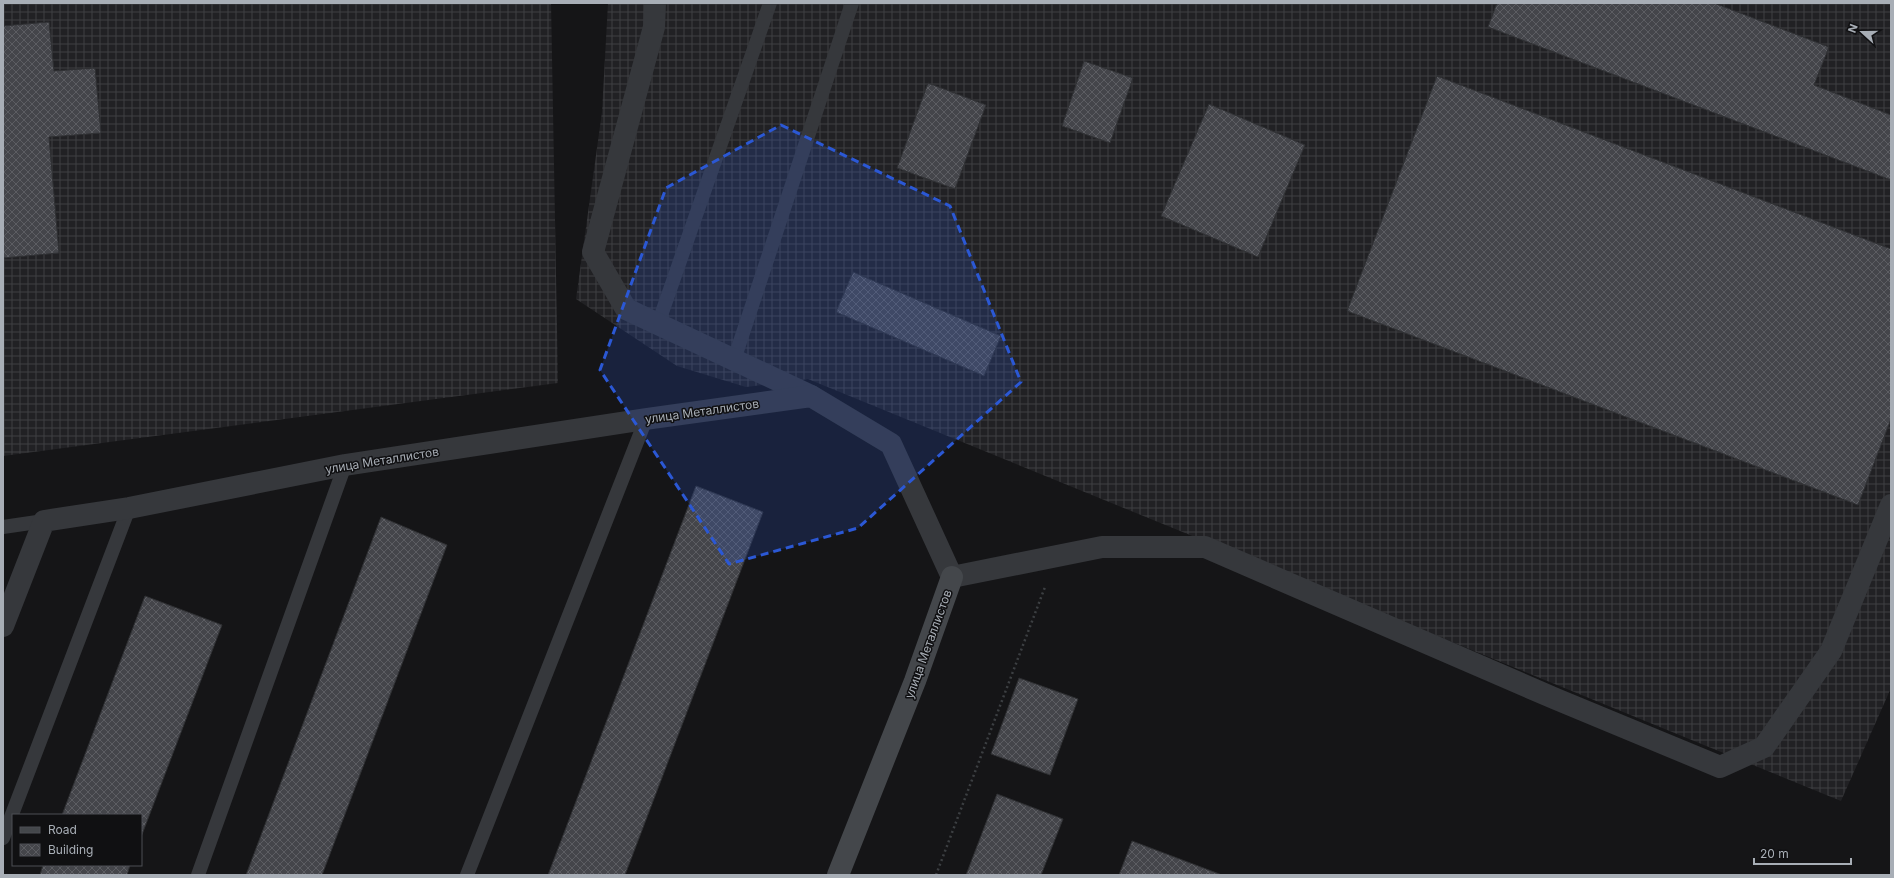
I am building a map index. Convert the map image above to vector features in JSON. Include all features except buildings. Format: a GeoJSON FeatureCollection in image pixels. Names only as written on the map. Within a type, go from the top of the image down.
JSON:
{"type":"FeatureCollection","features":[{"type":"Feature","properties":{"kind":"street"},"geometry":{"type":"LineString","coordinates":[[655,3],[654,27],[594,252],[626,310],[811,396]]}},
{"type":"Feature","properties":{"kind":"street","name":"улица Металлистов"},"geometry":{"type":"LineString","coordinates":[[44,522],[130,508],[345,465],[646,418],[811,396],[891,444],[952,577],[915,681],[838,875]]}},
{"type":"Feature","properties":{"kind":"street"},"geometry":{"type":"LineString","coordinates":[[952,577],[1102,547],[1204,547],[1556,699],[1720,767],[1764,747],[1831,651],[1891,505]]}},
{"type":"Feature","properties":{"kind":"street"},"geometry":{"type":"LineString","coordinates":[[3,626],[44,522]]}},
{"type":"Feature","properties":{"kind":"lane"},"geometry":{"type":"LineString","coordinates":[[654,27],[664,3]]}},
{"type":"Feature","properties":{"kind":"lane"},"geometry":{"type":"LineString","coordinates":[[658,324],[770,3]]}},
{"type":"Feature","properties":{"kind":"lane"},"geometry":{"type":"LineString","coordinates":[[734,360],[852,3]]}},
{"type":"Feature","properties":{"kind":"lane"},"geometry":{"type":"LineString","coordinates":[[467,875],[646,418]]}},
{"type":"Feature","properties":{"kind":"lane"},"geometry":{"type":"LineString","coordinates":[[198,875],[345,465]]}},
{"type":"Feature","properties":{"kind":"lane"},"geometry":{"type":"LineString","coordinates":[[12,814],[130,508]]}},
{"type":"Feature","properties":{"kind":"lane","name":"улица Металлистов"},"geometry":{"type":"LineString","coordinates":[[3,527],[44,522]]}},
{"type":"Feature","properties":{"kind":"lane"},"geometry":{"type":"LineString","coordinates":[[3,838],[12,815]]}},
{"type":"Feature","properties":{"kind":"path"},"geometry":{"type":"LineString","coordinates":[[936,875],[1057,556]]}},
{"type":"Feature","properties":{"kind":"highlighted area"},"geometry":{"type":"Polygon","coordinates":[[[781,125],[950,206],[1021,382],[858,528],[729,564],[600,370],[666,188],[781,125]]]}},
{"type":"Feature","properties":{"kind":"shaded area"},"geometry":{"type":"Polygon","coordinates":[[[3,3],[551,3],[558,383],[3,456],[3,3]]]}},
{"type":"Feature","properties":{"kind":"shaded area"},"geometry":{"type":"Polygon","coordinates":[[[608,3],[1891,3],[1891,688],[1841,801],[808,379],[746,387],[677,366],[576,299],[602,112],[608,3]]]}}]}
